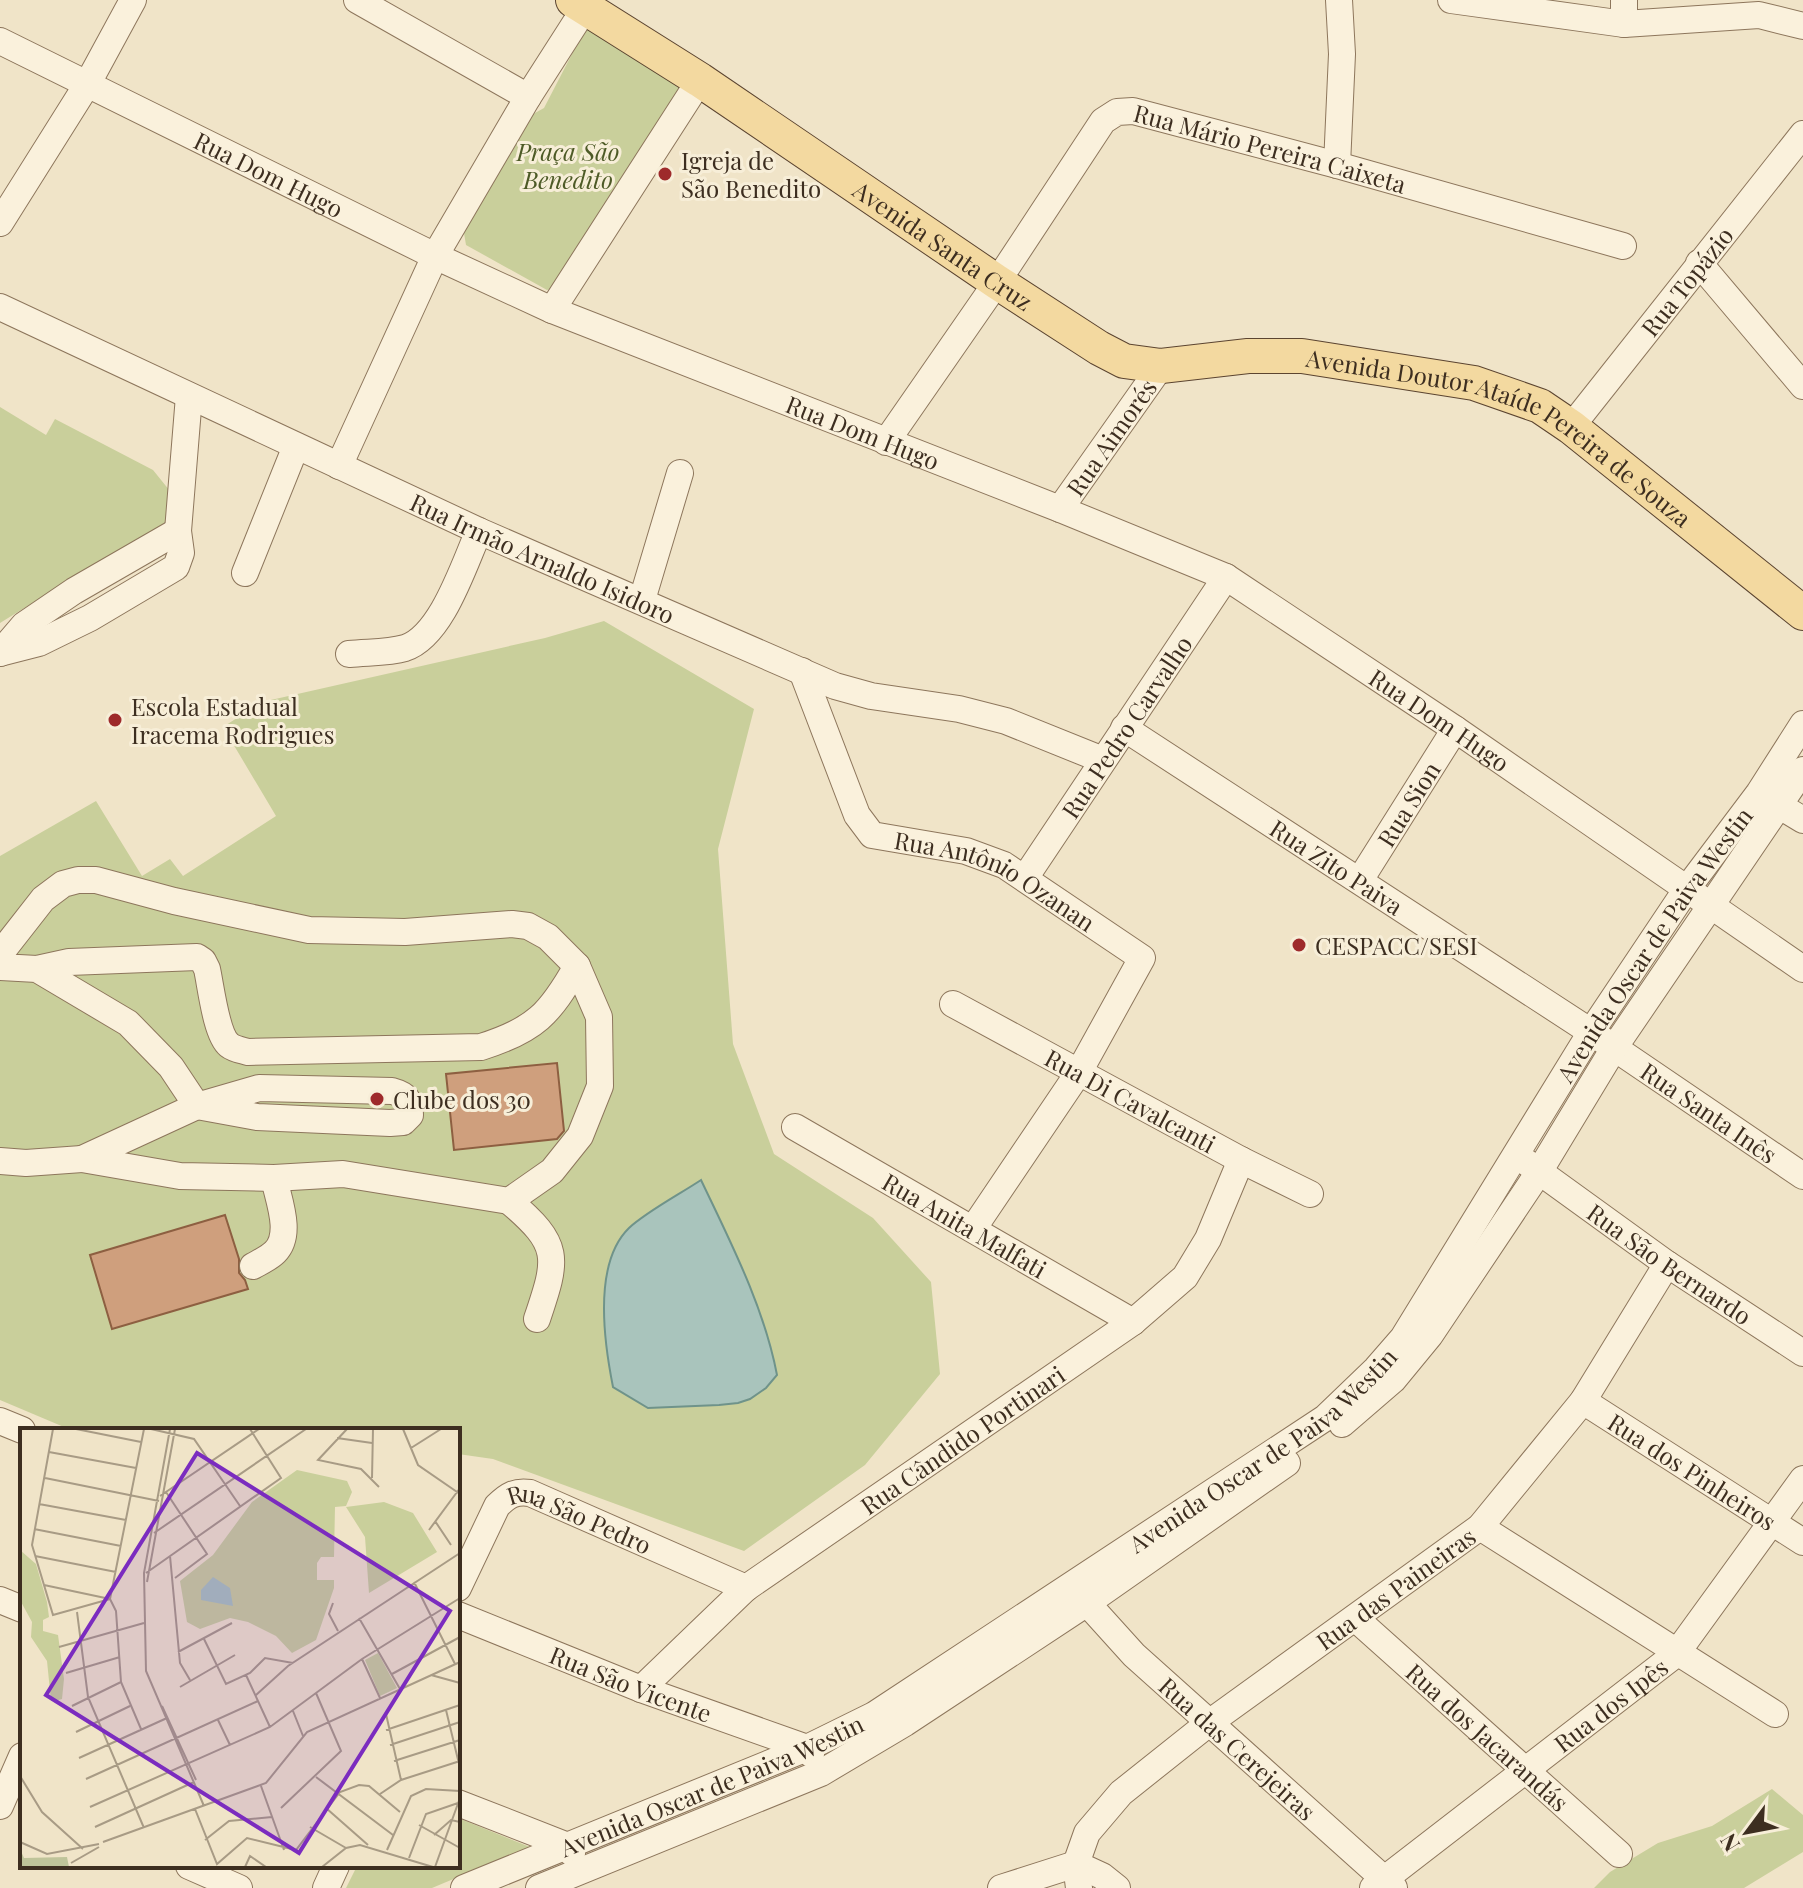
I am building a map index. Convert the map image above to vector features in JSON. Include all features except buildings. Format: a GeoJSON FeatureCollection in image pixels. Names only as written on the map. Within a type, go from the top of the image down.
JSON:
{"type":"FeatureCollection","features":[{"type":"Feature","properties":{"kind":"main road","name":"Avenida Santa Cruz"},"geometry":{"type":"LineString","coordinates":[[579,4],[700,80],[997,282],[1111,354],[1124,361],[1161,366]]}},
{"type":"Feature","properties":{"kind":"main road","name":"Avenida Doutor Ataíde Pereira de Souza"},"geometry":{"type":"LineString","coordinates":[[1161,366],[1248,356],[1302,356],[1474,383],[1540,406],[1571,427],[1803,613]]}},
{"type":"Feature","properties":{"kind":"street"},"geometry":{"type":"LineString","coordinates":[[0,223],[88,83],[133,0]]}},
{"type":"Feature","properties":{"kind":"street"},"geometry":{"type":"LineString","coordinates":[[357,0],[528,97]]}},
{"type":"Feature","properties":{"kind":"street"},"geometry":{"type":"LineString","coordinates":[[1337,165],[1342,54],[1339,0]]}},
{"type":"Feature","properties":{"kind":"street"},"geometry":{"type":"LineString","coordinates":[[1464,1],[1624,12],[1759,15],[1803,26]]}},
{"type":"Feature","properties":{"kind":"street"},"geometry":{"type":"LineString","coordinates":[[339,466],[435,256],[579,4]]}},
{"type":"Feature","properties":{"kind":"street","name":"Rua Dom Hugo"},"geometry":{"type":"LineString","coordinates":[[0,41],[435,256],[552,310],[1226,577],[1455,729],[1803,969]]}},
{"type":"Feature","properties":{"kind":"street"},"geometry":{"type":"LineString","coordinates":[[552,310],[700,80]]}},
{"type":"Feature","properties":{"kind":"street","name":"Rua Mário Pereira Caixeta"},"geometry":{"type":"LineString","coordinates":[[886,442],[1103,121],[1117,112],[1133,111],[1337,165],[1623,246]]}},
{"type":"Feature","properties":{"kind":"street","name":"Rua Topázio"},"geometry":{"type":"LineString","coordinates":[[1571,427],[1803,134]]}},
{"type":"Feature","properties":{"kind":"street"},"geometry":{"type":"LineString","coordinates":[[1699,263],[1803,386]]}},
{"type":"Feature","properties":{"kind":"street","name":"Rua Irmão Arnaldo Isidoro"},"geometry":{"type":"LineString","coordinates":[[0,307],[479,531],[835,686],[871,696],[959,709],[1006,721],[1103,760]]}},
{"type":"Feature","properties":{"kind":"street","name":"Rua Aimorés"},"geometry":{"type":"LineString","coordinates":[[1060,509],[1161,366]]}},
{"type":"Feature","properties":{"kind":"street"},"geometry":{"type":"LineString","coordinates":[[0,653],[39,643],[90,618],[176,567],[181,560],[178,531],[189,396]]}},
{"type":"Feature","properties":{"kind":"street"},"geometry":{"type":"LineString","coordinates":[[245,573],[296,446]]}},
{"type":"Feature","properties":{"kind":"street"},"geometry":{"type":"LineString","coordinates":[[642,600],[680,473]]}},
{"type":"Feature","properties":{"kind":"street"},"geometry":{"type":"LineString","coordinates":[[0,653],[24,625],[74,591],[178,531]]}},
{"type":"Feature","properties":{"kind":"street"},"geometry":{"type":"LineString","coordinates":[[349,654],[403,648],[419,641],[442,610],[479,531]]}},
{"type":"Feature","properties":{"kind":"street"},"geometry":{"type":"LineString","coordinates":[[141,553],[156,580]]}},
{"type":"Feature","properties":{"kind":"street","name":"Rua Pedro Carvalho"},"geometry":{"type":"LineString","coordinates":[[1025,878],[1226,577]]}},
{"type":"Feature","properties":{"kind":"street"},"geometry":{"type":"LineString","coordinates":[[74,591],[90,618]]}},
{"type":"Feature","properties":{"kind":"street","name":"Rua Antônio Ozanan"},"geometry":{"type":"LineString","coordinates":[[802,671],[857,815],[872,835],[966,851],[1004,865],[1142,958],[1079,1072]]}},
{"type":"Feature","properties":{"kind":"street","name":"Avenida Oscar de Paiva Westin"},"geometry":{"type":"LineString","coordinates":[[539,1888],[821,1773],[905,1723],[1081,1593],[1393,1380],[1430,1335],[1539,1172],[1614,1048],[1712,908],[1769,799],[1803,725]]}},
{"type":"Feature","properties":{"kind":"street","name":"Rua Zito Paiva"},"geometry":{"type":"LineString","coordinates":[[1124,728],[1614,1048]]}},
{"type":"Feature","properties":{"kind":"street","name":"Rua Sion"},"geometry":{"type":"LineString","coordinates":[[1360,880],[1455,729]]}},
{"type":"Feature","properties":{"kind":"street","name":"Avenida Oscar de Paiva Westin"},"geometry":{"type":"LineString","coordinates":[[1331,1424],[1403,1338],[1591,1032],[1686,890],[1769,799],[1803,770]]}},
{"type":"Feature","properties":{"kind":"street"},"geometry":{"type":"LineString","coordinates":[[1769,799],[1803,820]]}},
{"type":"Feature","properties":{"kind":"street"},"geometry":{"type":"LineString","coordinates":[[0,954],[43,899],[63,884],[78,880],[96,880],[174,901],[309,930],[405,932],[512,924],[528,926],[548,937],[577,966],[599,1017],[600,1086],[580,1136],[552,1171],[509,1201]]}},
{"type":"Feature","properties":{"kind":"street"},"geometry":{"type":"LineString","coordinates":[[0,967],[37,969],[69,962],[197,957],[207,969],[226,1042],[248,1052],[481,1047],[513,1037],[547,1013],[577,966]]}},
{"type":"Feature","properties":{"kind":"street"},"geometry":{"type":"LineString","coordinates":[[37,969],[128,1023],[171,1067],[197,1106],[257,1117],[390,1123],[403,1122],[410,1115],[410,1102],[404,1094],[392,1091],[259,1088],[197,1106],[82,1159]]}},
{"type":"Feature","properties":{"kind":"street","name":"Rua Di Cavalcanti"},"geometry":{"type":"LineString","coordinates":[[953,1004],[1241,1160],[1310,1194]]}},
{"type":"Feature","properties":{"kind":"street","name":"Rua Santa Inês"},"geometry":{"type":"LineString","coordinates":[[1614,1048],[1803,1176]]}},
{"type":"Feature","properties":{"kind":"street"},"geometry":{"type":"LineString","coordinates":[[973,1229],[1079,1072]]}},
{"type":"Feature","properties":{"kind":"street","name":"Rua Anita Malfati"},"geometry":{"type":"LineString","coordinates":[[795,1127],[1133,1322]]}},
{"type":"Feature","properties":{"kind":"street","name":"Rua São Bernardo"},"geometry":{"type":"LineString","coordinates":[[1517,1154],[1667,1264],[1803,1353]]}},
{"type":"Feature","properties":{"kind":"street"},"geometry":{"type":"LineString","coordinates":[[0,1161],[26,1163],[82,1159],[180,1176],[274,1178],[343,1174],[509,1201],[534,1222],[549,1243],[552,1275],[537,1319]]}},
{"type":"Feature","properties":{"kind":"street","name":"Rua Cândido Portinari"},"geometry":{"type":"LineString","coordinates":[[641,1689],[746,1588],[1133,1322],[1185,1277],[1208,1239],[1241,1160]]}},
{"type":"Feature","properties":{"kind":"street"},"geometry":{"type":"LineString","coordinates":[[253,1266],[276,1251],[282,1240],[284,1222],[274,1178]]}},
{"type":"Feature","properties":{"kind":"street","name":"Rua das Paineiras"},"geometry":{"type":"LineString","coordinates":[[1077,1876],[1087,1833],[1121,1793],[1209,1723],[1480,1527],[1583,1401],[1667,1264]]}},
{"type":"Feature","properties":{"kind":"street","name":"Rua dos Pinheiros"},"geometry":{"type":"LineString","coordinates":[[1583,1401],[1803,1542]]}},
{"type":"Feature","properties":{"kind":"street"},"geometry":{"type":"LineString","coordinates":[[0,1421],[20,1429]]}},
{"type":"Feature","properties":{"kind":"street","name":"Rua dos Ipês"},"geometry":{"type":"LineString","coordinates":[[1383,1885],[1524,1769],[1676,1654],[1803,1479]]}},
{"type":"Feature","properties":{"kind":"street","name":"Rua São Pedro"},"geometry":{"type":"LineString","coordinates":[[460,1584],[497,1506],[506,1496],[518,1491],[530,1493],[746,1588]]}},
{"type":"Feature","properties":{"kind":"street"},"geometry":{"type":"LineString","coordinates":[[1480,1527],[1775,1714]]}},
{"type":"Feature","properties":{"kind":"street","name":"Avenida Oscar de Paiva Westin"},"geometry":{"type":"LineString","coordinates":[[464,1888],[807,1748],[874,1715],[1081,1593]]}},
{"type":"Feature","properties":{"kind":"street","name":"Rua das Cerejeiras"},"geometry":{"type":"LineString","coordinates":[[1081,1593],[1134,1655],[1383,1885]]}},
{"type":"Feature","properties":{"kind":"street"},"geometry":{"type":"LineString","coordinates":[[0,1600],[20,1608]]}},
{"type":"Feature","properties":{"kind":"street","name":"Rua São Vicente"},"geometry":{"type":"LineString","coordinates":[[460,1616],[641,1689],[807,1748]]}},
{"type":"Feature","properties":{"kind":"street","name":"Rua dos Jacarandás"},"geometry":{"type":"LineString","coordinates":[[1355,1618],[1619,1854]]}},
{"type":"Feature","properties":{"kind":"street"},"geometry":{"type":"LineString","coordinates":[[807,1748],[821,1773]]}},
{"type":"Feature","properties":{"kind":"street"},"geometry":{"type":"LineString","coordinates":[[8,1792],[20,1761]]}},
{"type":"Feature","properties":{"kind":"street"},"geometry":{"type":"LineString","coordinates":[[460,1804],[568,1846],[582,1870]]}},
{"type":"Feature","properties":{"kind":"street"},"geometry":{"type":"LineString","coordinates":[[194,1868],[239,1888]]}},
{"type":"Feature","properties":{"kind":"street"},"geometry":{"type":"LineString","coordinates":[[326,1888],[335,1868]]}},
{"type":"Feature","properties":{"kind":"street"},"geometry":{"type":"LineString","coordinates":[[1001,1888],[1077,1876],[1102,1876],[1117,1888]]}},
{"type":"Feature","properties":{"kind":"green space","name":"Praça São Benedito"},"geometry":{"type":"Polygon","coordinates":[[[587,25],[686,90],[560,287],[547,290],[466,245],[464,233],[526,118],[544,108],[587,25]]]}},
{"type":"Feature","properties":{"kind":"green space"},"geometry":{"type":"Polygon","coordinates":[[[0,407],[46,435],[55,419],[153,470],[174,496],[166,527],[89,568],[0,623],[0,407]]]}},
{"type":"Feature","properties":{"kind":"green space","name":"Clube dos 30"},"geometry":{"type":"Polygon","coordinates":[[[604,621],[754,709],[718,849],[733,1044],[774,1154],[873,1218],[931,1282],[940,1374],[865,1465],[744,1551],[493,1459],[460,1454],[460,1428],[66,1428],[0,1400],[0,856],[96,801],[142,876],[170,859],[183,876],[276,816],[223,727],[262,702],[545,638],[604,621]]]}},
{"type":"Feature","properties":{"kind":"green space"},"geometry":{"type":"Polygon","coordinates":[[[1772,1789],[1803,1815],[1803,1852],[1744,1888],[1594,1888],[1610,1872],[1658,1843],[1712,1826],[1772,1789]]]}},
{"type":"Feature","properties":{"kind":"green space"},"geometry":{"type":"Polygon","coordinates":[[[460,1819],[530,1847],[432,1888],[346,1888],[356,1868],[460,1868],[460,1819]]]}},
{"type":"Feature","properties":{"kind":"water"},"geometry":{"type":"Polygon","coordinates":[[[701,1180],[755,1300],[777,1375],[766,1388],[738,1403],[648,1408],[613,1387],[604,1304],[610,1261],[629,1228],[701,1180]]]}},
{"type":"Feature","properties":{"kind":"place","name":"Igreja de São Benedito"},"geometry":{"type":"Point","coordinates":[665,174]}},
{"type":"Feature","properties":{"kind":"place","name":"Escola Estadual Iracema Rodrigues"},"geometry":{"type":"Point","coordinates":[115,720]}},
{"type":"Feature","properties":{"kind":"place","name":"CESPACC/SESI"},"geometry":{"type":"Point","coordinates":[1299,945]}},
{"type":"Feature","properties":{"kind":"place","name":"Clube dos 30"},"geometry":{"type":"Point","coordinates":[377,1099]}}]}
